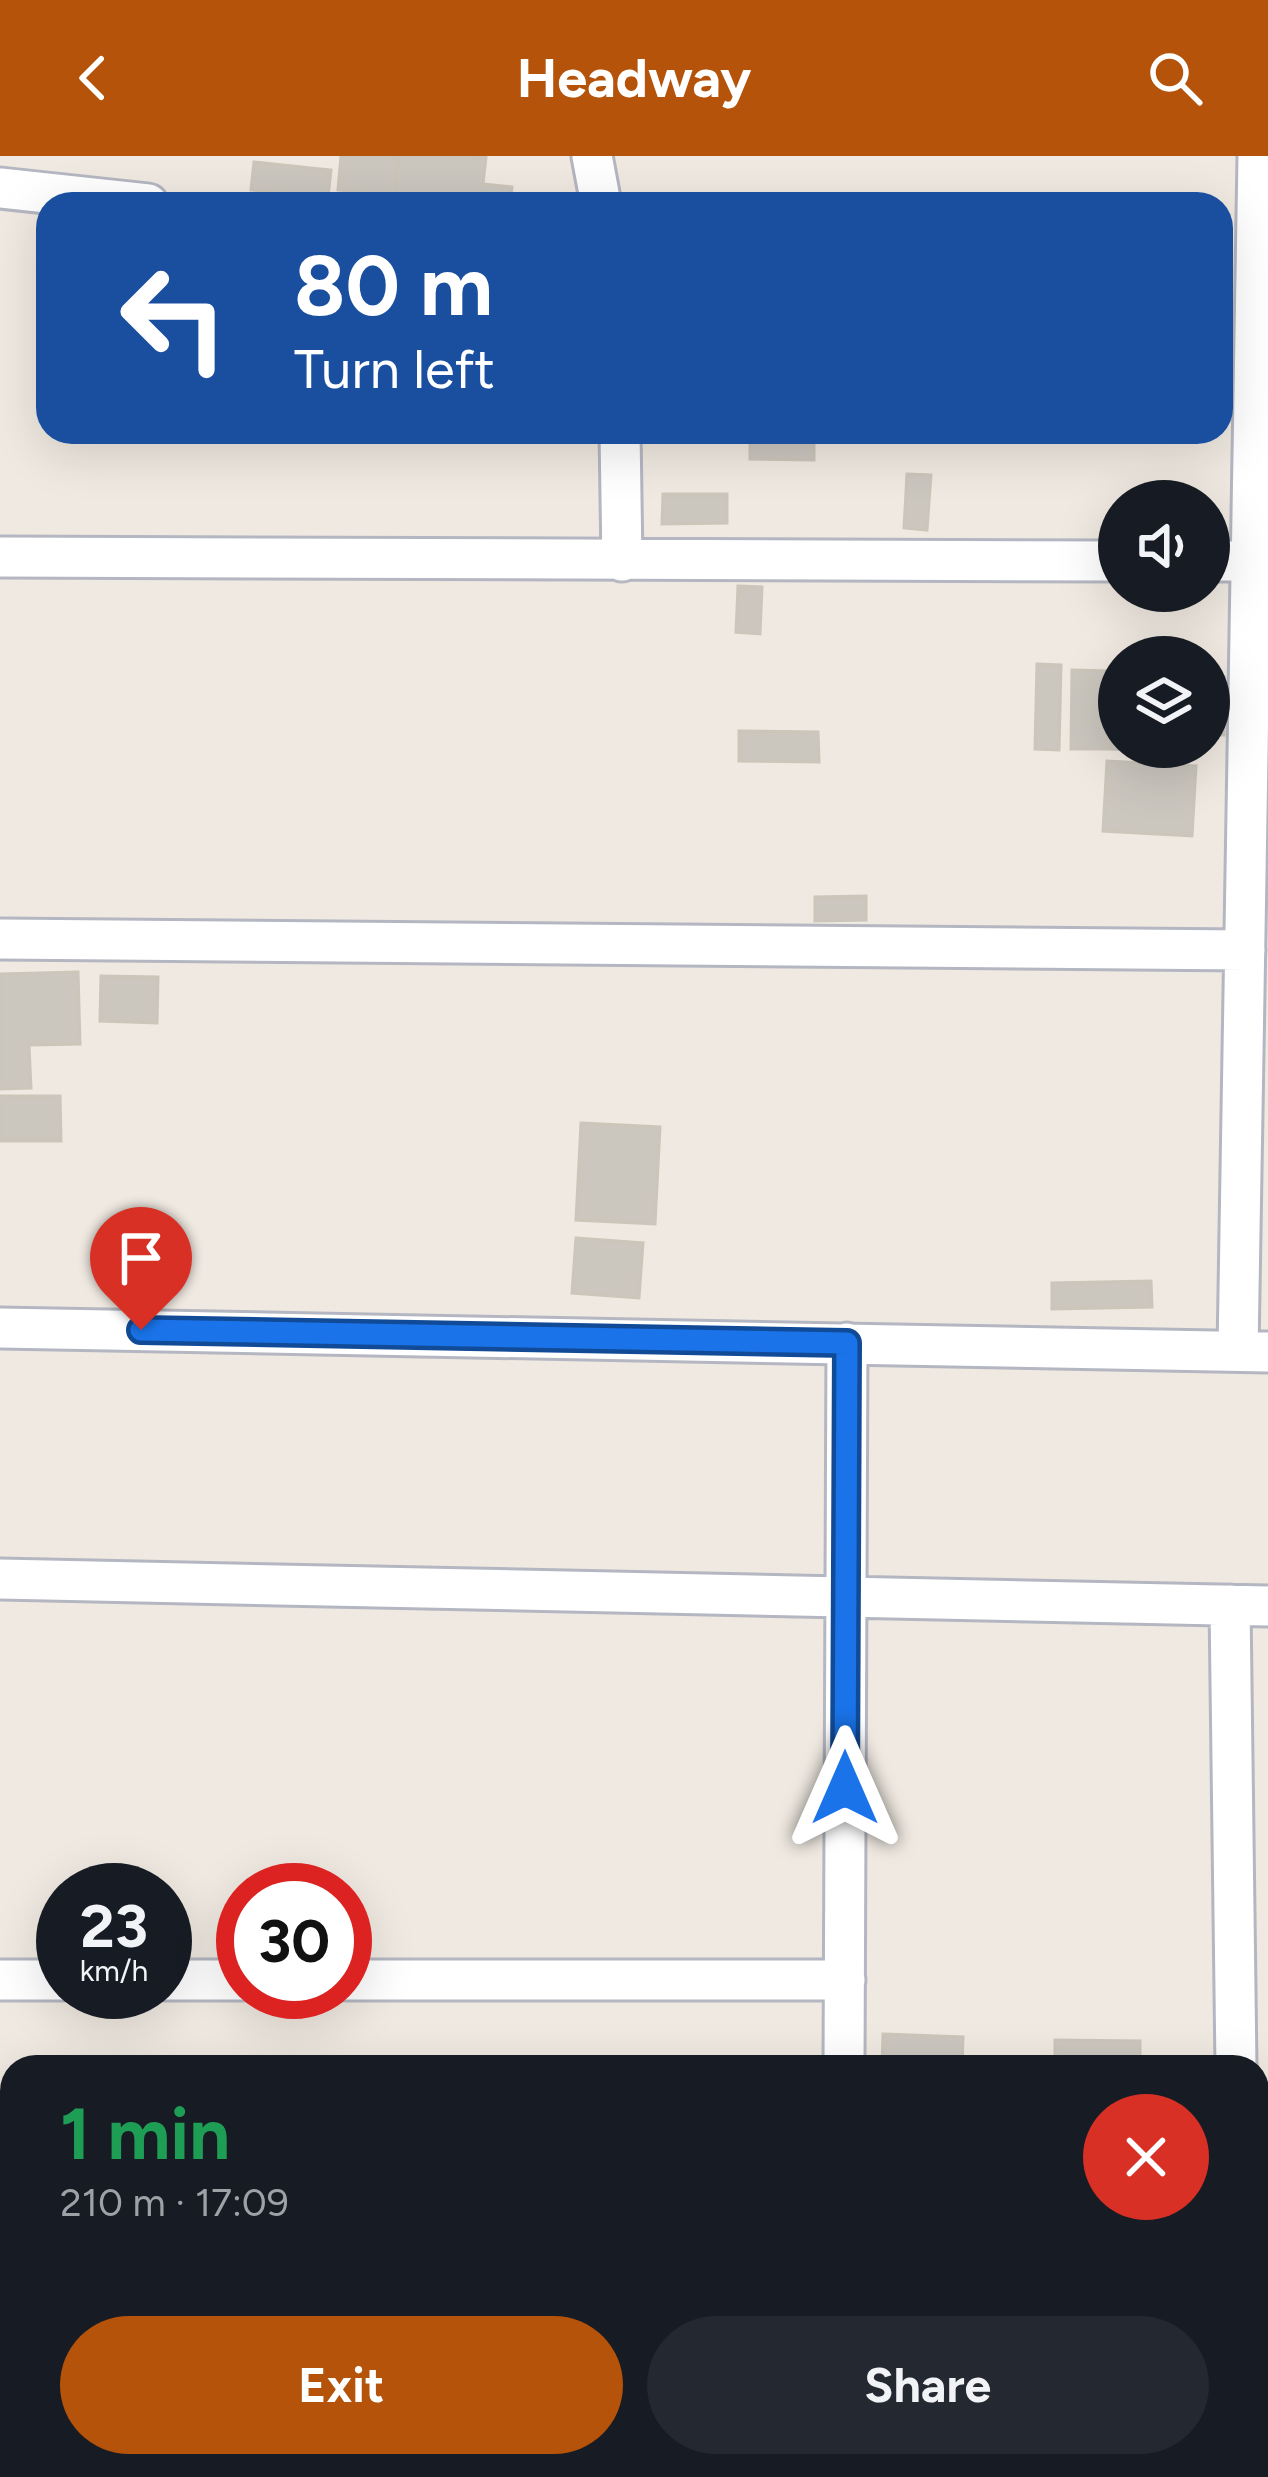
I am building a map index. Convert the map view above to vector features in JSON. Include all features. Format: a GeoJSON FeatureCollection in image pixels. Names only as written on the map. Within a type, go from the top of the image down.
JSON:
{"type":"FeatureCollection","features":[{"type":"Feature","properties":{"kind":"street"},"geometry":{"type":"LineString","coordinates":[[592,156],[599,192]]}},
{"type":"Feature","properties":{"kind":"street"},"geometry":{"type":"LineString","coordinates":[[0,1328],[1253,1352],[1245,950],[1258,156]]}},
{"type":"Feature","properties":{"kind":"street"},"geometry":{"type":"LineString","coordinates":[[0,188],[37,192]]}},
{"type":"Feature","properties":{"kind":"street"},"geometry":{"type":"LineString","coordinates":[[620,444],[622,562]]}},
{"type":"Feature","properties":{"kind":"street"},"geometry":{"type":"LineString","coordinates":[[0,557],[1098,561]]}},
{"type":"Feature","properties":{"kind":"street"},"geometry":{"type":"LineString","coordinates":[[1230,560],[1251,560]]}},
{"type":"Feature","properties":{"kind":"street"},"geometry":{"type":"LineString","coordinates":[[0,939],[1245,950]]}},
{"type":"Feature","properties":{"kind":"street"},"geometry":{"type":"LineString","coordinates":[[844,2055],[847,1343]]}},
{"type":"Feature","properties":{"kind":"street"},"geometry":{"type":"LineString","coordinates":[[0,1579],[1249,1605],[1236,2055]]}},
{"type":"Feature","properties":{"kind":"street"},"geometry":{"type":"LineString","coordinates":[[0,1980],[36,1980]]}},
{"type":"Feature","properties":{"kind":"street"},"geometry":{"type":"LineString","coordinates":[[372,1980],[844,1980]]}},
{"type":"Feature","properties":{"kind":"building"},"geometry":{"type":"Polygon","coordinates":[[[341,156],[398,156],[394,192],[338,190],[341,156]]]}},
{"type":"Feature","properties":{"kind":"building"},"geometry":{"type":"Polygon","coordinates":[[[399,156],[486,157],[483,184],[512,187],[511,192],[396,192],[399,156]]]}},
{"type":"Feature","properties":{"kind":"building"},"geometry":{"type":"Polygon","coordinates":[[[254,162],[331,170],[329,192],[251,190],[254,162]]]}},
{"type":"Feature","properties":{"kind":"building"},"geometry":{"type":"Polygon","coordinates":[[[750,444],[814,444],[814,460],[750,459],[750,444]]]}},
{"type":"Feature","properties":{"kind":"building"},"geometry":{"type":"Polygon","coordinates":[[[907,474],[931,475],[927,530],[904,528],[907,474]]]}},
{"type":"Feature","properties":{"kind":"building"},"geometry":{"type":"Polygon","coordinates":[[[663,494],[727,494],[727,523],[662,524],[663,494]]]}},
{"type":"Feature","properties":{"kind":"building"},"geometry":{"type":"Polygon","coordinates":[[[738,586],[762,587],[760,634],[736,632],[738,586]]]}},
{"type":"Feature","properties":{"kind":"building"},"geometry":{"type":"Polygon","coordinates":[[[1037,664],[1061,665],[1059,750],[1035,749],[1037,664]]]}},
{"type":"Feature","properties":{"kind":"building"},"geometry":{"type":"Polygon","coordinates":[[[1072,670],[1098,671],[1098,749],[1071,749],[1072,670]]]}},
{"type":"Feature","properties":{"kind":"building"},"geometry":{"type":"Polygon","coordinates":[[[739,731],[818,732],[819,762],[739,761],[739,731]]]}},
{"type":"Feature","properties":{"kind":"building"},"geometry":{"type":"Polygon","coordinates":[[[1107,768],[1196,768],[1192,836],[1103,831],[1107,768]]]}},
{"type":"Feature","properties":{"kind":"building"},"geometry":{"type":"Polygon","coordinates":[[[866,896],[866,920],[815,921],[815,897],[866,896]]]}},
{"type":"Feature","properties":{"kind":"building"},"geometry":{"type":"Polygon","coordinates":[[[78,972],[80,1044],[29,1045],[31,1088],[0,1089],[0,974],[78,972]]]}},
{"type":"Feature","properties":{"kind":"building"},"geometry":{"type":"Polygon","coordinates":[[[101,976],[158,977],[157,1023],[100,1021],[101,976]]]}},
{"type":"Feature","properties":{"kind":"building"},"geometry":{"type":"Polygon","coordinates":[[[0,1096],[60,1096],[61,1141],[0,1141],[0,1096]]]}},
{"type":"Feature","properties":{"kind":"building"},"geometry":{"type":"Polygon","coordinates":[[[581,1123],[660,1127],[655,1224],[576,1220],[581,1123]]]}},
{"type":"Feature","properties":{"kind":"building"},"geometry":{"type":"Polygon","coordinates":[[[576,1238],[643,1243],[639,1298],[572,1293],[576,1238]]]}},
{"type":"Feature","properties":{"kind":"building"},"geometry":{"type":"Polygon","coordinates":[[[1151,1281],[1152,1307],[1052,1309],[1052,1283],[1151,1281]]]}},
{"type":"Feature","properties":{"kind":"building"},"geometry":{"type":"Polygon","coordinates":[[[883,2034],[963,2037],[962,2055],[882,2055],[883,2034]]]}},
{"type":"Feature","properties":{"kind":"building"},"geometry":{"type":"Polygon","coordinates":[[[1055,2040],[1140,2041],[1140,2055],[1055,2055],[1055,2040]]]}},
{"type":"Feature","properties":{"kind":"route"},"geometry":{"type":"LineString","coordinates":[[141,1330],[847,1343],[845,1788]]}}]}
